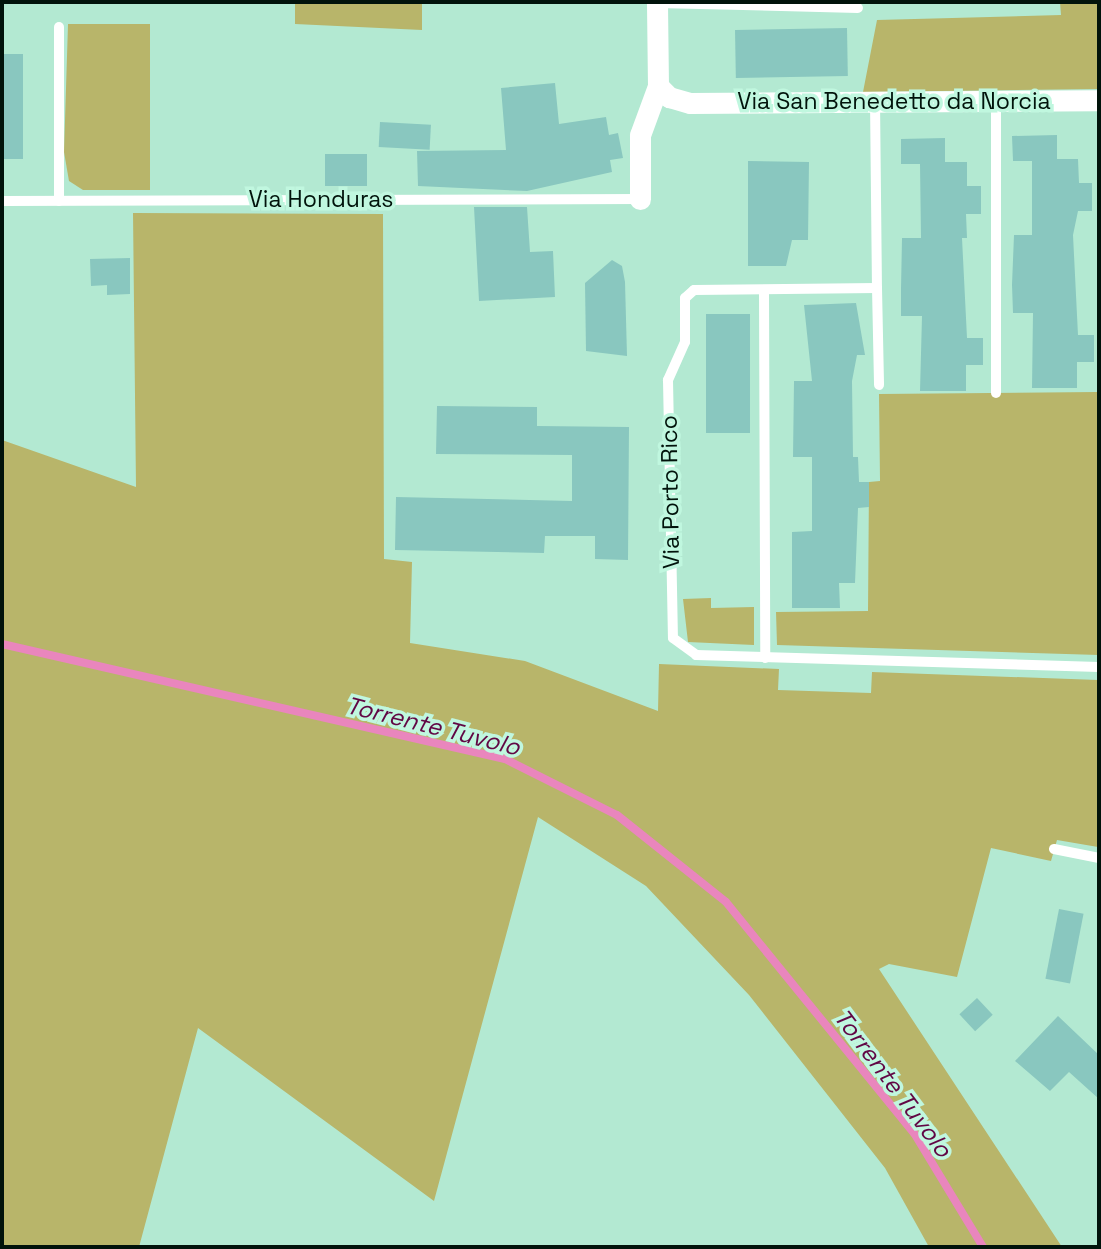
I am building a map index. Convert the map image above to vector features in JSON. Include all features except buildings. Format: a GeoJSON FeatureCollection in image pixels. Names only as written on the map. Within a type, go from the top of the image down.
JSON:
{"type":"FeatureCollection","features":[{"type":"Feature","properties":{"kind":"street"},"geometry":{"type":"LineString","coordinates":[[640,199],[640,135],[658,86],[657,3]]}},
{"type":"Feature","properties":{"kind":"street"},"geometry":{"type":"LineString","coordinates":[[658,86],[669,97],[690,103]]}},
{"type":"Feature","properties":{"kind":"street","name":"Via San Benedetto da Norcia"},"geometry":{"type":"LineString","coordinates":[[690,103],[1099,100]]}},
{"type":"Feature","properties":{"kind":"street"},"geometry":{"type":"LineString","coordinates":[[640,135],[690,103]]}},
{"type":"Feature","properties":{"kind":"lane"},"geometry":{"type":"LineString","coordinates":[[657,3],[858,8]]}},
{"type":"Feature","properties":{"kind":"lane"},"geometry":{"type":"LineString","coordinates":[[59,27],[59,201]]}},
{"type":"Feature","properties":{"kind":"lane"},"geometry":{"type":"LineString","coordinates":[[875,100],[879,385]]}},
{"type":"Feature","properties":{"kind":"lane"},"geometry":{"type":"LineString","coordinates":[[996,101],[996,393]]}},
{"type":"Feature","properties":{"kind":"lane","name":"Via Honduras"},"geometry":{"type":"LineString","coordinates":[[2,201],[640,199]]}},
{"type":"Feature","properties":{"kind":"lane","name":"Via Porto Rico"},"geometry":{"type":"LineString","coordinates":[[877,288],[687,294],[685,342],[668,380],[673,638],[686,653],[765,658],[1099,667]]}},
{"type":"Feature","properties":{"kind":"lane"},"geometry":{"type":"LineString","coordinates":[[764,290],[765,658]]}},
{"type":"Feature","properties":{"kind":"lane"},"geometry":{"type":"LineString","coordinates":[[1054,849],[1099,858]]}},
{"type":"Feature","properties":{"kind":"shaded area"},"geometry":{"type":"Polygon","coordinates":[[[295,2],[422,2],[422,30],[295,24],[295,2]]]}},
{"type":"Feature","properties":{"kind":"shaded area"},"geometry":{"type":"Polygon","coordinates":[[[1060,2],[1099,2],[1099,89],[863,92],[877,20],[1061,15],[1060,2]]]}},
{"type":"Feature","properties":{"kind":"shaded area"},"geometry":{"type":"Polygon","coordinates":[[[68,24],[150,24],[150,190],[83,190],[69,181],[64,152],[68,24]]]}},
{"type":"Feature","properties":{"kind":"shaded area"},"geometry":{"type":"Polygon","coordinates":[[[133,213],[383,214],[384,559],[412,562],[410,643],[525,661],[658,711],[659,664],[779,669],[778,690],[871,693],[872,672],[1098,680],[1098,847],[1057,840],[1051,861],[991,848],[957,977],[889,964],[879,969],[1062,1247],[929,1247],[885,1168],[749,995],[646,886],[538,817],[434,1201],[198,1028],[139,1247],[2,1247],[2,440],[136,487],[133,213]]]}},
{"type":"Feature","properties":{"kind":"shaded area"},"geometry":{"type":"Polygon","coordinates":[[[1099,261],[1099,655],[777,645],[776,612],[868,611],[869,482],[880,481],[879,394],[1097,392],[1099,261]]]}},
{"type":"Feature","properties":{"kind":"shaded area"},"geometry":{"type":"Polygon","coordinates":[[[711,598],[711,608],[754,607],[754,645],[688,642],[683,599],[711,598]]]}},
{"type":"Feature","properties":{"kind":"waterway","name":"Torrente Tuvolo"},"geometry":{"type":"LineString","coordinates":[[2,644],[505,759],[617,815],[726,902],[914,1133],[983,1247]]}}]}
